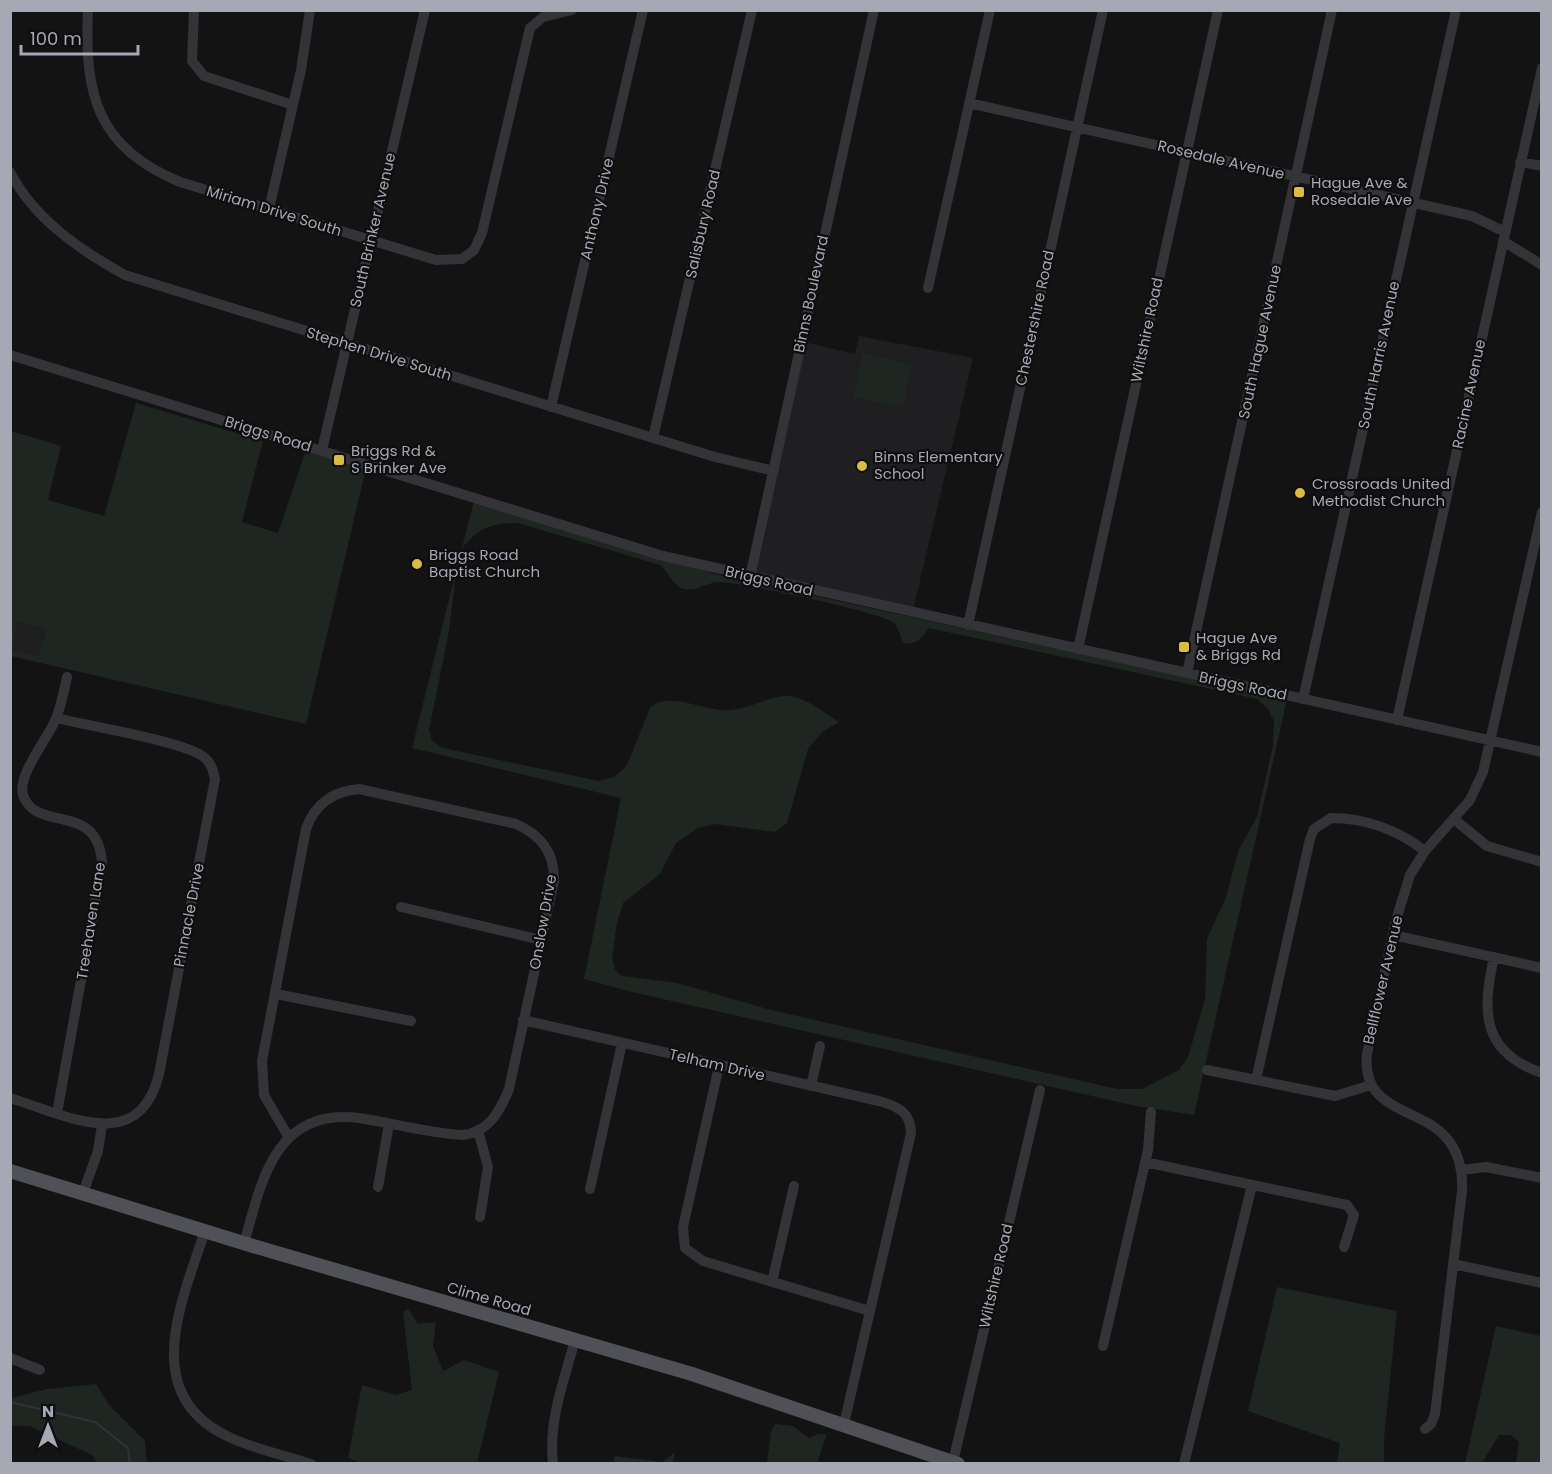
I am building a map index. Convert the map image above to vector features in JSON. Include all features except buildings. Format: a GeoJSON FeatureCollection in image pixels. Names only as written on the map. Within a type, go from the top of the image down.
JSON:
{"type":"FeatureCollection","features":[{"type":"Feature","properties":{"kind":"main road","name":"Clime Road"},"geometry":{"type":"LineString","coordinates":[[10,1170],[244,1244],[692,1374],[955,1463]]}},
{"type":"Feature","properties":{"kind":"street","name":"Miriam Drive South"},"geometry":{"type":"LineString","coordinates":[[88,10],[86,49],[90,86],[103,121],[118,141],[155,172],[436,260],[449,261],[462,259],[474,250],[482,233],[530,28],[537,20],[551,14],[572,10]]}},
{"type":"Feature","properties":{"kind":"street"},"geometry":{"type":"LineString","coordinates":[[194,10],[192,53],[195,68],[214,81],[293,105]]}},
{"type":"Feature","properties":{"kind":"street"},"geometry":{"type":"LineString","coordinates":[[269,209],[293,105],[310,10]]}},
{"type":"Feature","properties":{"kind":"street","name":"South Brinker Avenue"},"geometry":{"type":"LineString","coordinates":[[322,450],[425,10]]}},
{"type":"Feature","properties":{"kind":"street","name":"Anthony Drive"},"geometry":{"type":"LineString","coordinates":[[551,407],[642,10]]}},
{"type":"Feature","properties":{"kind":"street","name":"Salisbury Road"},"geometry":{"type":"LineString","coordinates":[[653,438],[752,10]]}},
{"type":"Feature","properties":{"kind":"street","name":"Binns Boulevard"},"geometry":{"type":"LineString","coordinates":[[750,577],[874,10]]}},
{"type":"Feature","properties":{"kind":"street"},"geometry":{"type":"LineString","coordinates":[[928,288],[990,10]]}},
{"type":"Feature","properties":{"kind":"street","name":"Chestershire Road"},"geometry":{"type":"LineString","coordinates":[[968,625],[1103,10]]}},
{"type":"Feature","properties":{"kind":"street","name":"Wiltshire Road"},"geometry":{"type":"LineString","coordinates":[[1078,650],[1218,10]]}},
{"type":"Feature","properties":{"kind":"street","name":"South Hague Avenue"},"geometry":{"type":"LineString","coordinates":[[1187,673],[1332,10]]}},
{"type":"Feature","properties":{"kind":"street","name":"South Harris Avenue"},"geometry":{"type":"LineString","coordinates":[[1303,699],[1456,10]]}},
{"type":"Feature","properties":{"kind":"street","name":"Racine Avenue"},"geometry":{"type":"LineString","coordinates":[[1397,720],[1542,68]]}},
{"type":"Feature","properties":{"kind":"street","name":"Rosedale Avenue"},"geometry":{"type":"LineString","coordinates":[[969,103],[1472,216],[1542,265]]}},
{"type":"Feature","properties":{"kind":"street"},"geometry":{"type":"LineString","coordinates":[[1520,162],[1542,166]]}},
{"type":"Feature","properties":{"kind":"street","name":"Stephen Drive South"},"geometry":{"type":"LineString","coordinates":[[10,172],[13,185],[43,217],[84,252],[125,275],[715,457],[774,471]]}},
{"type":"Feature","properties":{"kind":"street","name":"Briggs Road"},"geometry":{"type":"LineString","coordinates":[[10,355],[663,556],[1542,752]]}},
{"type":"Feature","properties":{"kind":"street","name":"Bellflower Avenue"},"geometry":{"type":"LineString","coordinates":[[1371,1084],[1366,1070],[1366,1054],[1406,886],[1425,851],[1455,820],[1478,786],[1491,741],[1542,512]]}},
{"type":"Feature","properties":{"kind":"street","name":"Treehaven Lane"},"geometry":{"type":"LineString","coordinates":[[57,1113],[102,864],[102,849],[90,830],[38,811],[29,805],[23,796],[22,785],[26,773],[56,718],[67,677]]}},
{"type":"Feature","properties":{"kind":"street","name":"Pinnacle Drive"},"geometry":{"type":"LineString","coordinates":[[56,718],[186,747],[206,758],[212,768],[214,779],[155,1091],[136,1115],[126,1121],[102,1125]]}},
{"type":"Feature","properties":{"kind":"street","name":"Onslow Drive"},"geometry":{"type":"LineString","coordinates":[[276,994],[306,829],[315,810],[328,798],[341,792],[370,790],[516,824],[530,830],[548,851],[554,873],[542,940],[509,1089],[502,1107],[492,1120],[478,1130]]}},
{"type":"Feature","properties":{"kind":"street"},"geometry":{"type":"LineString","coordinates":[[1256,1080],[1314,829],[1322,821],[1340,818],[1375,825],[1409,839],[1425,851]]}},
{"type":"Feature","properties":{"kind":"street"},"geometry":{"type":"LineString","coordinates":[[1455,820],[1487,846],[1542,862]]}},
{"type":"Feature","properties":{"kind":"street"},"geometry":{"type":"LineString","coordinates":[[401,907],[542,940]]}},
{"type":"Feature","properties":{"kind":"street"},"geometry":{"type":"LineString","coordinates":[[1393,935],[1542,968]]}},
{"type":"Feature","properties":{"kind":"street"},"geometry":{"type":"LineString","coordinates":[[1494,957],[1486,1004],[1492,1034],[1508,1056],[1542,1073]]}},
{"type":"Feature","properties":{"kind":"street"},"geometry":{"type":"LineString","coordinates":[[288,1136],[264,1095],[262,1061],[276,994],[411,1021]]}},
{"type":"Feature","properties":{"kind":"street","name":"Telham Drive"},"geometry":{"type":"LineString","coordinates":[[524,1020],[888,1103],[899,1108],[908,1116],[911,1133],[870,1311]]}},
{"type":"Feature","properties":{"kind":"street"},"geometry":{"type":"LineString","coordinates":[[590,1189],[622,1043]]}},
{"type":"Feature","properties":{"kind":"street"},"geometry":{"type":"LineString","coordinates":[[810,1086],[820,1046]]}},
{"type":"Feature","properties":{"kind":"street"},"geometry":{"type":"LineString","coordinates":[[718,1066],[683,1227],[685,1248],[703,1261],[870,1311],[844,1424]]}},
{"type":"Feature","properties":{"kind":"street"},"geometry":{"type":"LineString","coordinates":[[1207,1070],[1335,1096],[1371,1084],[1389,1105],[1423,1119],[1440,1130],[1453,1146],[1461,1170],[1462,1191],[1435,1414],[1431,1425],[1425,1429]]}},
{"type":"Feature","properties":{"kind":"street","name":"Wiltshire Road"},"geometry":{"type":"LineString","coordinates":[[955,1463],[1040,1090]]}},
{"type":"Feature","properties":{"kind":"street"},"geometry":{"type":"LineString","coordinates":[[10,1098],[102,1125],[98,1151],[83,1193]]}},
{"type":"Feature","properties":{"kind":"street"},"geometry":{"type":"LineString","coordinates":[[1103,1346],[1145,1162],[1151,1112]]}},
{"type":"Feature","properties":{"kind":"street"},"geometry":{"type":"LineString","coordinates":[[244,1244],[263,1177],[278,1148],[288,1136],[322,1120],[336,1118],[359,1118],[456,1134],[471,1134],[478,1130],[488,1167],[480,1217]]}},
{"type":"Feature","properties":{"kind":"street"},"geometry":{"type":"LineString","coordinates":[[378,1187],[388,1124]]}},
{"type":"Feature","properties":{"kind":"street"},"geometry":{"type":"LineString","coordinates":[[1145,1162],[1347,1205],[1354,1215],[1344,1247]]}},
{"type":"Feature","properties":{"kind":"street"},"geometry":{"type":"LineString","coordinates":[[1461,1170],[1486,1167],[1542,1178]]}},
{"type":"Feature","properties":{"kind":"street"},"geometry":{"type":"LineString","coordinates":[[1184,1464],[1252,1185]]}},
{"type":"Feature","properties":{"kind":"street"},"geometry":{"type":"LineString","coordinates":[[772,1281],[794,1186]]}},
{"type":"Feature","properties":{"kind":"street"},"geometry":{"type":"LineString","coordinates":[[205,1231],[173,1336],[173,1364],[184,1394],[192,1409],[218,1432],[244,1443],[311,1464]]}},
{"type":"Feature","properties":{"kind":"street"},"geometry":{"type":"LineString","coordinates":[[1453,1264],[1542,1284]]}},
{"type":"Feature","properties":{"kind":"street"},"geometry":{"type":"LineString","coordinates":[[553,1464],[551,1447],[554,1417],[575,1340]]}},
{"type":"Feature","properties":{"kind":"street"},"geometry":{"type":"LineString","coordinates":[[10,1358],[40,1370]]}},
{"type":"Feature","properties":{"kind":"shaded area","name":"Binns Elementary School"},"geometry":{"type":"Polygon","coordinates":[[[859,336],[973,358],[913,610],[752,573],[804,342],[855,354],[859,336]]]}},
{"type":"Feature","properties":{"kind":"shaded area"},"geometry":{"type":"Polygon","coordinates":[[[863,353],[912,365],[903,408],[853,397],[863,353]]]}},
{"type":"Feature","properties":{"kind":"shaded area"},"geometry":{"type":"Polygon","coordinates":[[[136,403],[263,441],[242,522],[278,533],[306,450],[366,468],[306,724],[11,656],[11,431],[61,446],[48,500],[104,516],[136,403]],[[18,622],[12,650],[39,656],[46,629],[18,622]]]}},
{"type":"Feature","properties":{"kind":"shaded area"},"geometry":{"type":"Polygon","coordinates":[[[474,501],[719,575],[1287,699],[1194,1115],[1136,1106],[632,992],[584,979],[621,798],[412,748],[456,571],[449,631],[429,730],[432,741],[443,748],[599,781],[616,776],[627,765],[650,708],[657,703],[674,701],[731,710],[783,696],[803,700],[839,722],[822,732],[808,749],[787,823],[775,832],[714,824],[698,828],[676,843],[660,874],[623,903],[617,923],[612,958],[615,970],[622,976],[677,983],[771,1010],[1117,1089],[1142,1089],[1179,1070],[1188,1057],[1205,999],[1207,939],[1226,897],[1239,849],[1257,817],[1273,745],[1274,721],[1268,709],[1257,699],[929,628],[918,640],[903,643],[894,623],[865,612],[720,582],[691,589],[681,588],[660,565],[518,523],[486,528],[462,548],[474,501]]]}},
{"type":"Feature","properties":{"kind":"shaded area"},"geometry":{"type":"Polygon","coordinates":[[[18,622],[46,629],[39,657],[11,650],[18,622]]]}},
{"type":"Feature","properties":{"kind":"shaded area"},"geometry":{"type":"Polygon","coordinates":[[[1277,1287],[1397,1311],[1384,1438],[1384,1463],[1337,1463],[1340,1443],[1248,1411],[1277,1287]]]}},
{"type":"Feature","properties":{"kind":"shaded area"},"geometry":{"type":"Polygon","coordinates":[[[408,1309],[418,1324],[436,1322],[433,1346],[443,1371],[464,1360],[499,1372],[477,1463],[365,1464],[348,1458],[362,1385],[396,1395],[412,1390],[403,1312],[408,1309]]]}},
{"type":"Feature","properties":{"kind":"shaded area"},"geometry":{"type":"Polygon","coordinates":[[[1496,1326],[1541,1336],[1541,1463],[1516,1463],[1519,1442],[1511,1435],[1499,1435],[1482,1463],[1465,1463],[1496,1326]]]}},
{"type":"Feature","properties":{"kind":"shaded area"},"geometry":{"type":"Polygon","coordinates":[[[96,1384],[109,1405],[145,1441],[147,1463],[97,1463],[92,1455],[30,1426],[11,1426],[11,1398],[47,1389],[96,1384]]]}},
{"type":"Feature","properties":{"kind":"shaded area"},"geometry":{"type":"Polygon","coordinates":[[[775,1424],[793,1426],[809,1438],[818,1434],[827,1434],[817,1463],[767,1463],[771,1431],[775,1424]]]}},
{"type":"Feature","properties":{"kind":"shaded area"},"geometry":{"type":"Polygon","coordinates":[[[675,1452],[673,1463],[613,1463],[615,1456],[663,1462],[675,1452]]]}},
{"type":"Feature","properties":{"kind":"waterway"},"geometry":{"type":"LineString","coordinates":[[10,1402],[95,1422],[128,1448],[130,1464]]}},
{"type":"Feature","properties":{"kind":"place","name":"Hague Ave & Rosedale Ave"},"geometry":{"type":"Point","coordinates":[1299,192]}},
{"type":"Feature","properties":{"kind":"place","name":"Briggs Rd & S Brinker Ave"},"geometry":{"type":"Point","coordinates":[339,460]}},
{"type":"Feature","properties":{"kind":"place","name":"Binns Elementary School"},"geometry":{"type":"Point","coordinates":[862,466]}},
{"type":"Feature","properties":{"kind":"place","name":"Crossroads United Methodist Church"},"geometry":{"type":"Point","coordinates":[1300,493]}},
{"type":"Feature","properties":{"kind":"place","name":"Briggs Road Baptist Church"},"geometry":{"type":"Point","coordinates":[417,564]}},
{"type":"Feature","properties":{"kind":"place","name":"Hague Ave & Briggs Rd"},"geometry":{"type":"Point","coordinates":[1184,647]}}]}
